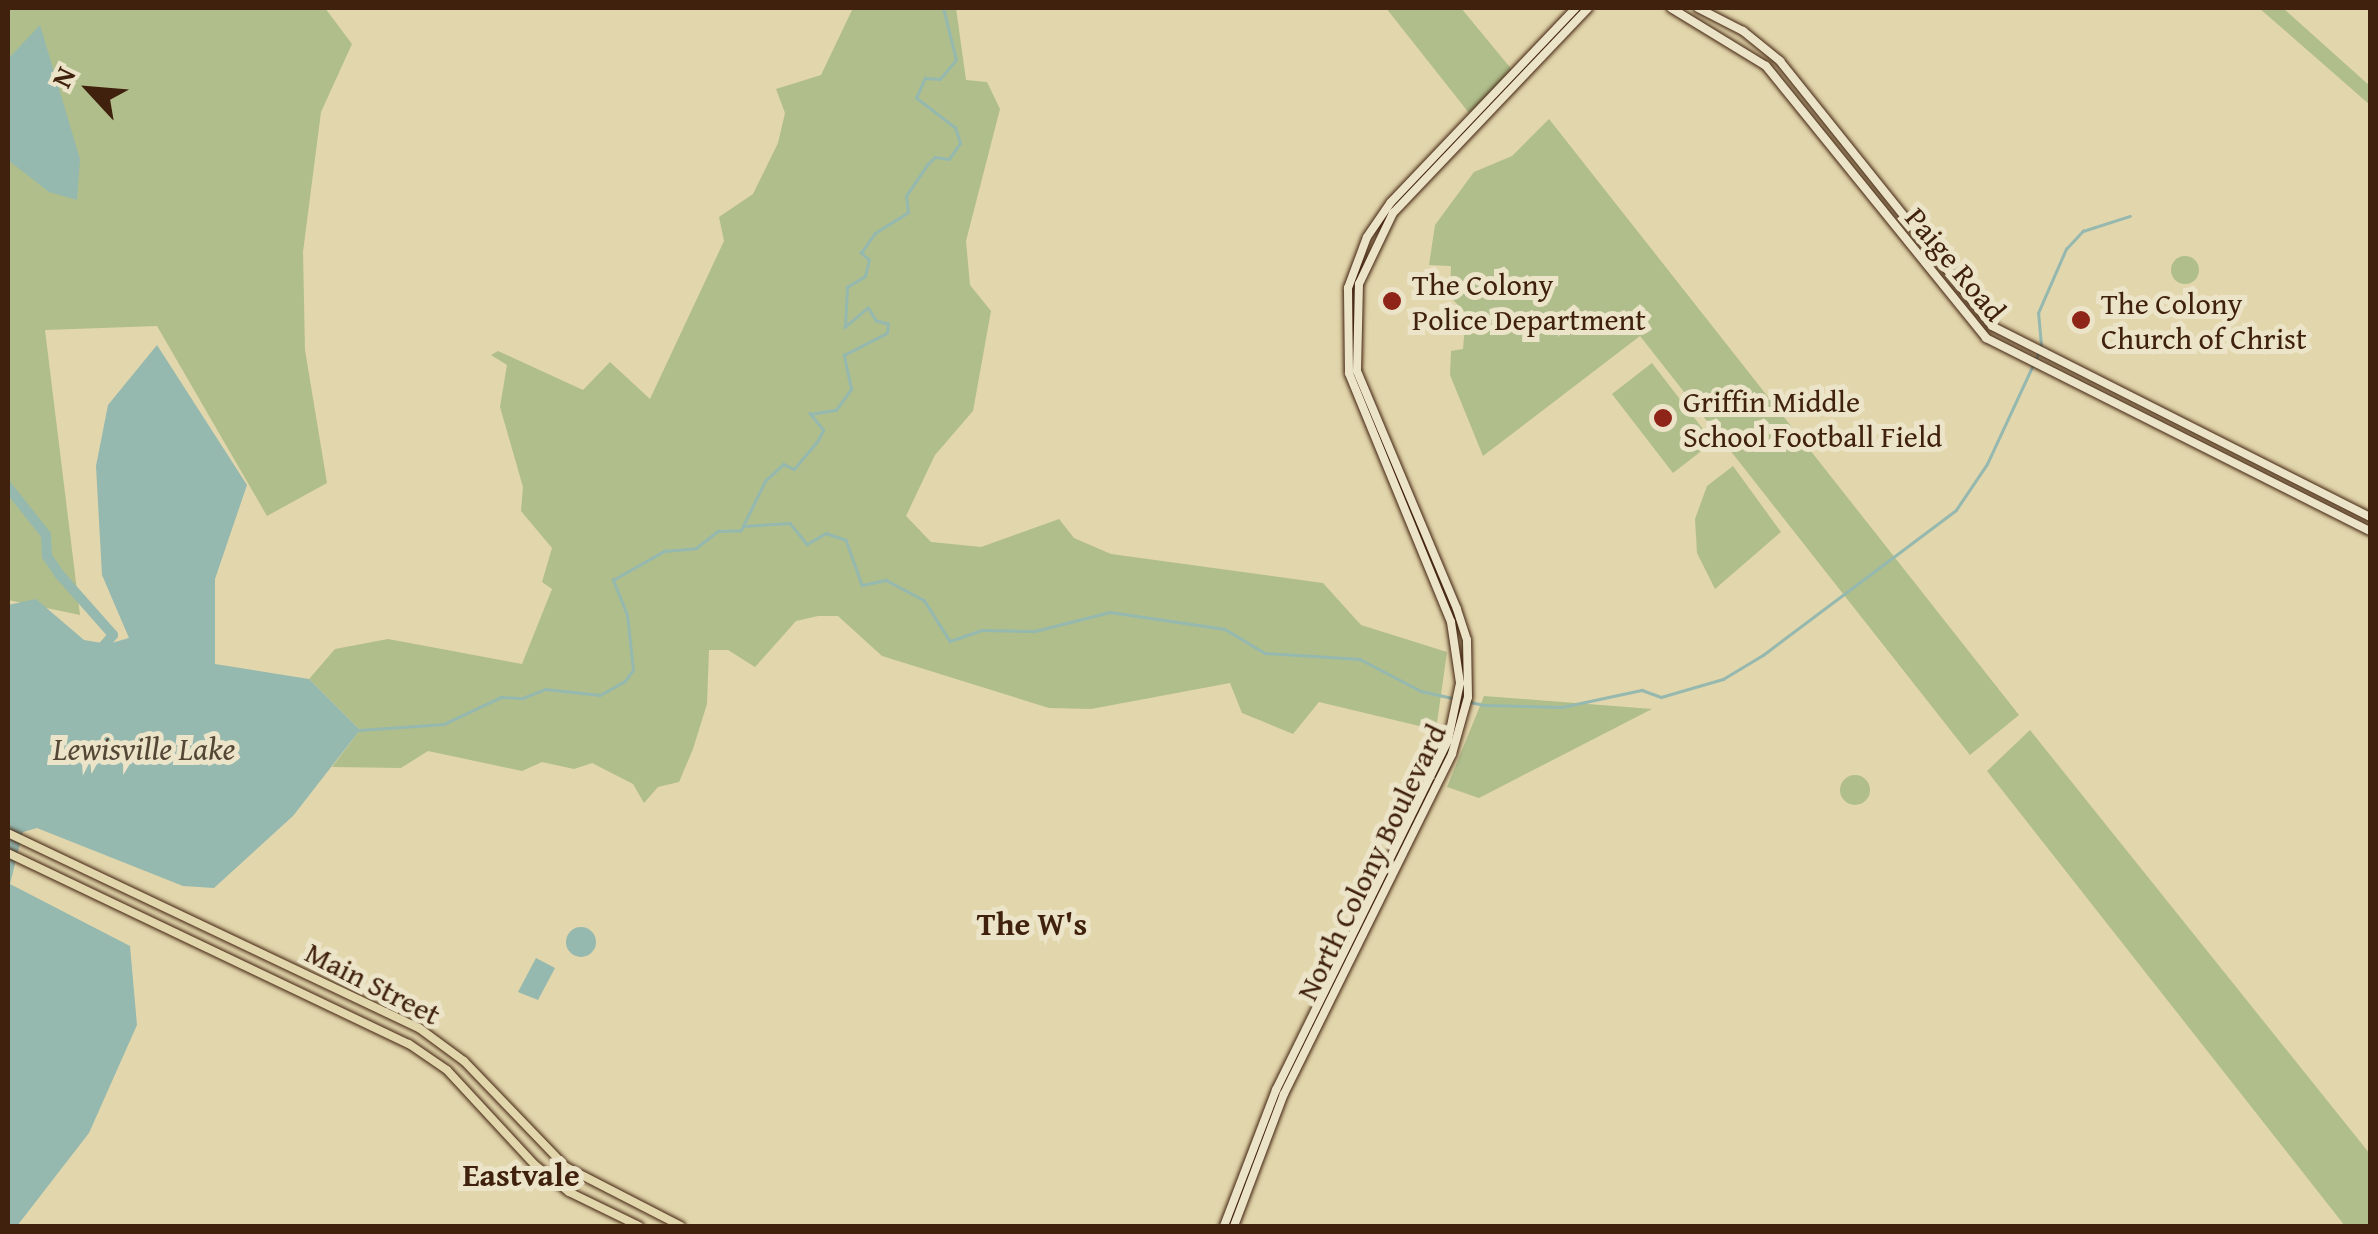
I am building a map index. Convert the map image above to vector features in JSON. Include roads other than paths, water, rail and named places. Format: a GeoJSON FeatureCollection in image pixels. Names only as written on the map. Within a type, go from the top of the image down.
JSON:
{"type":"FeatureCollection","features":[{"type":"Feature","properties":{"kind":"main road","name":"North Colony Boulevard"},"geometry":{"type":"LineString","coordinates":[[1224,1226],[1276,1090],[1448,740],[1460,683],[1451,622],[1349,373],[1353,290],[1366,237],[1391,202],[1576,8]]}},
{"type":"Feature","properties":{"kind":"main road","name":"North Colony Boulevard"},"geometry":{"type":"LineString","coordinates":[[1234,1226],[1288,1084],[1452,754],[1468,697],[1466,640],[1457,610],[1357,371],[1353,290],[1393,213],[1588,8]]}},
{"type":"Feature","properties":{"kind":"main road","name":"Paige Road"},"geometry":{"type":"LineString","coordinates":[[1670,8],[1766,66],[1973,326],[2027,361],[2370,532]]}},
{"type":"Feature","properties":{"kind":"main road","name":"Paige Road"},"geometry":{"type":"LineString","coordinates":[[1698,8],[1733,25],[1780,61],[1984,318],[2031,348],[2370,517]]}},
{"type":"Feature","properties":{"kind":"main road"},"geometry":{"type":"LineString","coordinates":[[2116,404],[2146,414],[2158,410]]}},
{"type":"Feature","properties":{"kind":"main road","name":"Main Street"},"geometry":{"type":"LineString","coordinates":[[8,833],[420,1028],[464,1060],[566,1167],[681,1226]]}},
{"type":"Feature","properties":{"kind":"main road","name":"Main Street"},"geometry":{"type":"LineString","coordinates":[[8,853],[409,1044],[446,1070],[534,1164],[569,1192],[639,1226]]}},
{"type":"Feature","properties":{"kind":"water"},"geometry":{"type":"Polygon","coordinates":[[[40,25],[80,159],[77,200],[49,192],[8,160],[8,59],[40,25]]]}},
{"type":"Feature","properties":{"kind":"water","name":"Lewisville Lake"},"geometry":{"type":"Polygon","coordinates":[[[157,345],[247,485],[215,579],[215,664],[309,679],[360,730],[293,816],[214,888],[183,886],[37,828],[23,832],[10,884],[130,946],[137,1025],[89,1133],[17,1226],[8,1226],[8,605],[36,599],[84,640],[108,644],[129,638],[102,575],[96,466],[108,405],[157,345]]]}},
{"type":"Feature","properties":{"kind":"water"},"geometry":{"type":"Polygon","coordinates":[[[581,927],[592,931],[596,942],[592,953],[581,957],[570,953],[566,942],[570,931],[581,927]]]}},
{"type":"Feature","properties":{"kind":"water"},"geometry":{"type":"Polygon","coordinates":[[[536,958],[555,968],[538,1000],[518,992],[536,958]]]}},
{"type":"Feature","properties":{"kind":"waterway"},"geometry":{"type":"LineString","coordinates":[[359,730],[444,724],[501,697],[523,698],[545,689],[600,695],[625,681],[633,670],[627,615],[613,580],[664,551],[696,548],[718,531],[741,530],[765,481],[783,464],[794,469],[818,440],[823,430],[810,414],[836,410],[851,389],[844,355],[887,333],[888,324],[876,321],[868,308],[845,327],[847,287],[865,276],[869,260],[861,253],[875,233],[908,212],[906,196],[927,165],[935,157],[949,159],[960,143],[955,128],[916,98],[925,78],[940,79],[956,60],[943,8]]}},
{"type":"Feature","properties":{"kind":"waterway"},"geometry":{"type":"LineString","coordinates":[[2041,346],[2038,313],[2066,249],[2083,231],[2130,216]]}},
{"type":"Feature","properties":{"kind":"waterway"},"geometry":{"type":"LineString","coordinates":[[744,526],[790,523],[807,544],[826,533],[846,540],[862,585],[886,580],[924,600],[950,641],[982,630],[1035,631],[1110,612],[1225,629],[1265,653],[1360,659],[1421,691],[1484,705],[1562,707],[1642,690],[1661,697],[1723,679],[1763,655],[1956,510],[1987,464],[2038,354]]}},
{"type":"Feature","properties":{"kind":"waterway"},"geometry":{"type":"LineString","coordinates":[[8,487],[46,535],[47,556],[60,575],[113,635],[99,651]]}},
{"type":"Feature","properties":{"kind":"place","name":"The Colony Police Department"},"geometry":{"type":"Point","coordinates":[1392,301]}},
{"type":"Feature","properties":{"kind":"place","name":"The Colony Church of Christ"},"geometry":{"type":"Point","coordinates":[2081,320]}},
{"type":"Feature","properties":{"kind":"place","name":"Griffin Middle School Football Field"},"geometry":{"type":"Point","coordinates":[1663,418]}},
{"type":"Feature","properties":{"kind":"district","name":"The W's"},"geometry":{"type":"Point","coordinates":[1032,924]}},
{"type":"Feature","properties":{"kind":"district","name":"Eastvale"},"geometry":{"type":"Point","coordinates":[521,1175]}}]}
